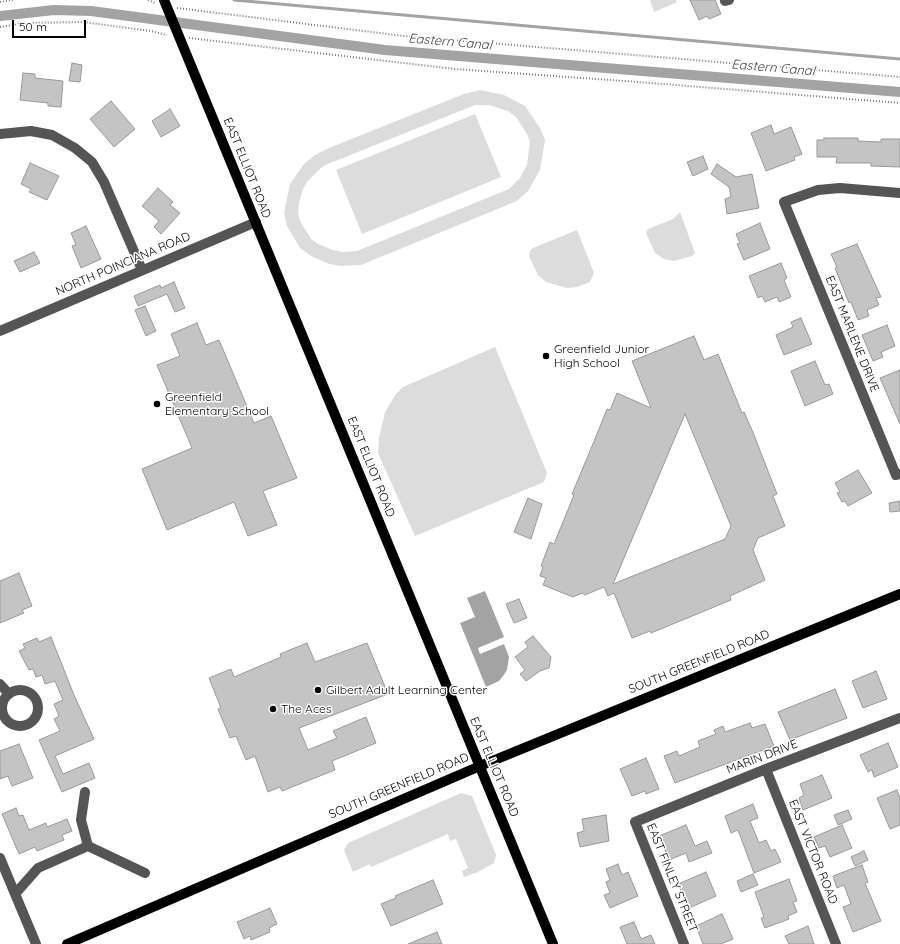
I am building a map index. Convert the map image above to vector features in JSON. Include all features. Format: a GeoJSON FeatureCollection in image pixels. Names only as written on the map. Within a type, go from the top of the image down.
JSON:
{"type":"FeatureCollection","features":[{"type":"Feature","properties":{"kind":"main road","name":"EAST ELLIOT ROAD"},"geometry":{"type":"LineString","coordinates":[[167,6],[553,944]]}},
{"type":"Feature","properties":{"kind":"main road","name":"SOUTH GREENFIELD ROAD"},"geometry":{"type":"LineString","coordinates":[[67,944],[480,766],[900,594]]}},
{"type":"Feature","properties":{"kind":"street"},"geometry":{"type":"LineString","coordinates":[[0,134],[31,131],[52,136],[75,148],[92,162],[104,182],[142,270]]}},
{"type":"Feature","properties":{"kind":"street","name":"EAST MARLENE DRIVE"},"geometry":{"type":"LineString","coordinates":[[898,475],[784,202],[818,190],[840,188],[900,193]]}},
{"type":"Feature","properties":{"kind":"street","name":"NORTH POINCIANA ROAD"},"geometry":{"type":"LineString","coordinates":[[0,331],[256,222]]}},
{"type":"Feature","properties":{"kind":"street"},"geometry":{"type":"LineString","coordinates":[[0,684],[9,694]]}},
{"type":"Feature","properties":{"kind":"street","name":"MARIN DRIVE"},"geometry":{"type":"LineString","coordinates":[[635,822],[766,769],[900,718]]}},
{"type":"Feature","properties":{"kind":"street","name":"EAST VICTOR ROAD"},"geometry":{"type":"LineString","coordinates":[[766,769],[836,944]]}},
{"type":"Feature","properties":{"kind":"street"},"geometry":{"type":"LineString","coordinates":[[85,792],[81,820],[88,846]]}},
{"type":"Feature","properties":{"kind":"street","name":"EAST FINLEY STREET"},"geometry":{"type":"LineString","coordinates":[[635,822],[684,944]]}},
{"type":"Feature","properties":{"kind":"street"},"geometry":{"type":"LineString","coordinates":[[15,894],[38,868],[88,846],[145,873]]}},
{"type":"Feature","properties":{"kind":"street"},"geometry":{"type":"LineString","coordinates":[[0,858],[36,944]]}},
{"type":"Feature","properties":{"kind":"path"},"geometry":{"type":"LineString","coordinates":[[0,2],[13,0]]}},
{"type":"Feature","properties":{"kind":"path"},"geometry":{"type":"LineString","coordinates":[[148,0],[167,6],[404,36],[900,77]]}},
{"type":"Feature","properties":{"kind":"path"},"geometry":{"type":"LineString","coordinates":[[0,27],[25,23],[83,22],[151,30],[206,39],[455,69],[646,82],[900,103]]}},
{"type":"Feature","properties":{"kind":"shaded area"},"geometry":{"type":"Polygon","coordinates":[[[650,0],[676,0],[677,2],[654,12],[650,0]]]}},
{"type":"Feature","properties":{"kind":"shaded area"},"geometry":{"type":"Polygon","coordinates":[[[480,90],[504,95],[525,106],[540,128],[545,140],[540,170],[528,191],[517,201],[361,265],[341,266],[329,264],[311,256],[300,248],[287,226],[284,213],[290,184],[304,164],[315,155],[329,148],[464,94],[480,90]],[[475,105],[323,166],[307,182],[303,189],[299,203],[298,212],[300,221],[311,239],[318,244],[333,250],[343,252],[357,251],[509,189],[520,178],[527,165],[530,142],[527,134],[516,117],[508,111],[489,105],[475,105]]]}},
{"type":"Feature","properties":{"kind":"shaded area"},"geometry":{"type":"Polygon","coordinates":[[[475,114],[501,177],[362,234],[336,170],[475,114]]]}},
{"type":"Feature","properties":{"kind":"shaded area"},"geometry":{"type":"Polygon","coordinates":[[[680,212],[695,253],[692,256],[674,261],[664,259],[655,253],[646,233],[648,229],[673,219],[680,212]]]}},
{"type":"Feature","properties":{"kind":"shaded area"},"geometry":{"type":"Polygon","coordinates":[[[577,230],[594,273],[590,282],[577,287],[567,288],[546,282],[538,275],[529,256],[530,251],[533,248],[577,230]]]}},
{"type":"Feature","properties":{"kind":"shaded area"},"geometry":{"type":"Polygon","coordinates":[[[495,347],[547,473],[544,482],[415,536],[378,453],[379,438],[385,412],[396,394],[403,387],[495,347]]]}},
{"type":"Feature","properties":{"kind":"shaded area"},"geometry":{"type":"Polygon","coordinates":[[[485,591],[504,637],[478,648],[480,654],[504,644],[509,657],[507,670],[503,676],[499,681],[486,687],[460,623],[475,617],[467,598],[485,591]]]}},
{"type":"Feature","properties":{"kind":"shaded area"},"geometry":{"type":"Polygon","coordinates":[[[461,793],[472,796],[496,855],[494,863],[478,872],[464,877],[462,871],[468,868],[456,839],[450,841],[448,834],[371,867],[370,864],[353,872],[344,850],[348,843],[461,793]]]}},
{"type":"Feature","properties":{"kind":"building"},"geometry":{"type":"Polygon","coordinates":[[[690,0],[715,0],[721,14],[709,19],[707,16],[699,20],[690,0]]]}},
{"type":"Feature","properties":{"kind":"building"},"geometry":{"type":"Polygon","coordinates":[[[72,63],[82,65],[80,82],[69,81],[72,63]]]}},
{"type":"Feature","properties":{"kind":"building"},"geometry":{"type":"Polygon","coordinates":[[[23,73],[35,74],[35,78],[63,81],[61,107],[48,106],[48,103],[20,100],[23,73]]]}},
{"type":"Feature","properties":{"kind":"building"},"geometry":{"type":"Polygon","coordinates":[[[111,101],[135,129],[114,147],[90,119],[111,101]]]}},
{"type":"Feature","properties":{"kind":"building"},"geometry":{"type":"Polygon","coordinates":[[[170,109],[180,126],[161,137],[152,121],[170,109]]]}},
{"type":"Feature","properties":{"kind":"building"},"geometry":{"type":"Polygon","coordinates":[[[771,125],[774,134],[791,127],[802,154],[794,157],[795,160],[766,171],[751,133],[771,125]]]}},
{"type":"Feature","properties":{"kind":"building"},"geometry":{"type":"Polygon","coordinates":[[[824,138],[858,138],[858,141],[881,142],[881,139],[900,139],[900,167],[871,166],[871,163],[836,163],[837,157],[817,157],[817,140],[824,140],[824,138]]]}},
{"type":"Feature","properties":{"kind":"building"},"geometry":{"type":"Polygon","coordinates":[[[703,156],[708,169],[693,176],[687,162],[703,156]]]}},
{"type":"Feature","properties":{"kind":"building"},"geometry":{"type":"Polygon","coordinates":[[[30,163],[59,176],[47,200],[29,192],[31,189],[21,184],[30,163]]]}},
{"type":"Feature","properties":{"kind":"building"},"geometry":{"type":"Polygon","coordinates":[[[717,164],[736,177],[752,174],[759,208],[727,214],[725,199],[731,197],[729,187],[711,174],[717,164]]]}},
{"type":"Feature","properties":{"kind":"building"},"geometry":{"type":"Polygon","coordinates":[[[158,188],[173,202],[170,205],[180,213],[161,234],[154,227],[159,221],[142,206],[158,188]]]}},
{"type":"Feature","properties":{"kind":"building"},"geometry":{"type":"Polygon","coordinates":[[[760,223],[770,249],[744,260],[737,244],[740,243],[736,234],[760,223]]]}},
{"type":"Feature","properties":{"kind":"building"},"geometry":{"type":"Polygon","coordinates":[[[86,226],[101,259],[81,268],[72,246],[76,245],[71,233],[86,226]]]}},
{"type":"Feature","properties":{"kind":"building"},"geometry":{"type":"Polygon","coordinates":[[[857,244],[881,297],[876,298],[879,305],[867,310],[869,316],[858,320],[851,302],[849,303],[831,254],[857,244]]]}},
{"type":"Feature","properties":{"kind":"building"},"geometry":{"type":"Polygon","coordinates":[[[34,252],[40,263],[20,272],[14,261],[34,252]]]}},
{"type":"Feature","properties":{"kind":"building"},"geometry":{"type":"Polygon","coordinates":[[[781,263],[787,278],[784,280],[791,297],[779,302],[777,297],[765,302],[762,296],[758,298],[749,276],[781,263]]]}},
{"type":"Feature","properties":{"kind":"building"},"geometry":{"type":"Polygon","coordinates":[[[174,282],[185,308],[175,312],[167,294],[138,306],[134,296],[160,285],[161,288],[174,282]]]}},
{"type":"Feature","properties":{"kind":"building"},"geometry":{"type":"Polygon","coordinates":[[[145,306],[156,331],[146,336],[135,310],[145,306]]]}},
{"type":"Feature","properties":{"kind":"building"},"geometry":{"type":"Polygon","coordinates":[[[801,318],[812,344],[784,355],[776,335],[793,327],[791,322],[801,318]]]}},
{"type":"Feature","properties":{"kind":"building"},"geometry":{"type":"Polygon","coordinates":[[[197,323],[206,345],[219,340],[254,423],[271,416],[297,478],[263,491],[277,525],[248,536],[234,502],[167,530],[142,469],[192,448],[157,365],[180,356],[171,334],[197,323]]]}},
{"type":"Feature","properties":{"kind":"building"},"geometry":{"type":"Polygon","coordinates":[[[887,325],[895,346],[881,352],[883,357],[873,361],[862,335],[887,325]]]}},
{"type":"Feature","properties":{"kind":"building"},"geometry":{"type":"Polygon","coordinates":[[[694,336],[704,360],[718,354],[742,413],[744,412],[752,430],[777,494],[773,496],[785,526],[758,538],[753,550],[765,580],[730,596],[731,600],[651,633],[650,631],[632,638],[614,593],[608,596],[604,587],[585,595],[582,593],[573,597],[543,585],[546,578],[540,576],[543,567],[541,566],[550,542],[554,544],[574,495],[572,494],[607,409],[610,410],[617,393],[651,408],[632,361],[694,336]],[[685,414],[613,584],[725,539],[731,526],[685,414]]]}},
{"type":"Feature","properties":{"kind":"building"},"geometry":{"type":"Polygon","coordinates":[[[815,361],[825,385],[829,384],[833,394],[805,406],[791,371],[815,361]]]}},
{"type":"Feature","properties":{"kind":"building"},"geometry":{"type":"Polygon","coordinates":[[[900,370],[900,424],[880,378],[900,370]]]}},
{"type":"Feature","properties":{"kind":"building"},"geometry":{"type":"Polygon","coordinates":[[[858,470],[872,493],[848,506],[845,501],[842,502],[837,493],[840,492],[835,483],[858,470]]]}},
{"type":"Feature","properties":{"kind":"building"},"geometry":{"type":"Polygon","coordinates":[[[528,498],[542,504],[531,539],[514,532],[528,498]]]}},
{"type":"Feature","properties":{"kind":"building"},"geometry":{"type":"Polygon","coordinates":[[[900,501],[900,511],[890,512],[889,503],[900,501]]]}},
{"type":"Feature","properties":{"kind":"building"},"geometry":{"type":"Polygon","coordinates":[[[19,573],[32,606],[22,610],[24,613],[0,623],[0,581],[19,573]]]}},
{"type":"Feature","properties":{"kind":"building"},"geometry":{"type":"Polygon","coordinates":[[[519,599],[527,618],[514,623],[506,604],[519,599]]]}},
{"type":"Feature","properties":{"kind":"building"},"geometry":{"type":"Polygon","coordinates":[[[533,636],[551,657],[549,668],[540,671],[526,681],[520,674],[525,670],[515,657],[528,647],[525,642],[533,636]]]}},
{"type":"Feature","properties":{"kind":"building"},"geometry":{"type":"Polygon","coordinates":[[[51,637],[74,695],[94,739],[55,756],[63,774],[89,763],[95,778],[62,792],[39,740],[60,731],[54,719],[59,716],[54,704],[63,700],[55,681],[45,684],[42,675],[36,677],[33,669],[29,670],[19,651],[25,648],[23,644],[37,638],[39,642],[51,637]]]}},
{"type":"Feature","properties":{"kind":"building"},"geometry":{"type":"Polygon","coordinates":[[[307,643],[315,662],[367,643],[388,694],[299,728],[308,750],[337,738],[333,731],[366,717],[376,743],[332,761],[335,770],[282,791],[280,787],[268,792],[255,756],[246,760],[236,736],[230,738],[218,709],[221,708],[209,678],[231,669],[234,677],[281,657],[280,654],[307,643]]]}},
{"type":"Feature","properties":{"kind":"building"},"geometry":{"type":"Polygon","coordinates":[[[876,671],[887,699],[863,708],[852,681],[876,671]]]}},
{"type":"Feature","properties":{"kind":"building"},"geometry":{"type":"Polygon","coordinates":[[[835,689],[847,718],[790,740],[778,712],[835,689]]]}},
{"type":"Feature","properties":{"kind":"building"},"geometry":{"type":"Polygon","coordinates":[[[750,723],[752,728],[765,724],[774,746],[675,783],[664,756],[677,751],[679,756],[700,747],[698,741],[716,734],[714,730],[723,726],[725,732],[750,723]]]}},
{"type":"Feature","properties":{"kind":"building"},"geometry":{"type":"Polygon","coordinates":[[[888,743],[898,767],[874,777],[872,770],[868,772],[860,755],[888,743]]]}},
{"type":"Feature","properties":{"kind":"building"},"geometry":{"type":"Polygon","coordinates":[[[19,744],[33,778],[12,786],[8,776],[0,779],[0,751],[19,744]]]}},
{"type":"Feature","properties":{"kind":"building"},"geometry":{"type":"Polygon","coordinates":[[[646,758],[659,789],[646,794],[645,791],[632,796],[620,769],[646,758]]]}},
{"type":"Feature","properties":{"kind":"building"},"geometry":{"type":"Polygon","coordinates":[[[822,775],[832,798],[803,810],[799,798],[804,795],[800,784],[822,775]]]}},
{"type":"Feature","properties":{"kind":"building"},"geometry":{"type":"Polygon","coordinates":[[[897,790],[900,798],[900,825],[890,829],[877,798],[897,790]]]}},
{"type":"Feature","properties":{"kind":"building"},"geometry":{"type":"Polygon","coordinates":[[[753,804],[758,818],[750,821],[759,843],[766,840],[771,851],[775,849],[781,862],[754,873],[738,830],[731,833],[725,816],[753,804]]]}},
{"type":"Feature","properties":{"kind":"building"},"geometry":{"type":"Polygon","coordinates":[[[16,808],[19,816],[23,815],[29,830],[46,823],[47,827],[67,819],[72,831],[62,835],[64,840],[37,851],[35,847],[19,854],[2,814],[16,808]]]}},
{"type":"Feature","properties":{"kind":"building"},"geometry":{"type":"Polygon","coordinates":[[[848,810],[852,819],[838,825],[834,815],[848,810]]]}},
{"type":"Feature","properties":{"kind":"building"},"geometry":{"type":"Polygon","coordinates":[[[606,815],[609,841],[580,847],[577,833],[584,831],[582,819],[606,815]]]}},
{"type":"Feature","properties":{"kind":"building"},"geometry":{"type":"Polygon","coordinates":[[[686,825],[695,846],[707,841],[712,853],[689,862],[686,853],[669,860],[659,836],[686,825]]]}},
{"type":"Feature","properties":{"kind":"building"},"geometry":{"type":"Polygon","coordinates":[[[842,825],[852,848],[830,857],[825,846],[819,848],[814,837],[842,825]]]}},
{"type":"Feature","properties":{"kind":"building"},"geometry":{"type":"Polygon","coordinates":[[[864,851],[868,860],[855,866],[851,857],[864,851]]]}},
{"type":"Feature","properties":{"kind":"building"},"geometry":{"type":"Polygon","coordinates":[[[618,864],[622,875],[628,872],[638,896],[610,908],[604,895],[610,893],[606,882],[610,880],[606,869],[618,864]]]}},
{"type":"Feature","properties":{"kind":"building"},"geometry":{"type":"Polygon","coordinates":[[[862,865],[868,882],[865,883],[881,921],[853,932],[843,907],[851,904],[844,885],[837,888],[833,876],[862,865]]]}},
{"type":"Feature","properties":{"kind":"building"},"geometry":{"type":"Polygon","coordinates":[[[706,872],[716,896],[689,908],[678,884],[706,872]]]}},
{"type":"Feature","properties":{"kind":"building"},"geometry":{"type":"Polygon","coordinates":[[[753,874],[758,885],[741,892],[737,881],[753,874]]]}},
{"type":"Feature","properties":{"kind":"building"},"geometry":{"type":"Polygon","coordinates":[[[789,879],[797,901],[793,902],[797,912],[788,916],[789,919],[765,928],[761,918],[764,917],[755,892],[789,879]]]}},
{"type":"Feature","properties":{"kind":"building"},"geometry":{"type":"Polygon","coordinates":[[[433,880],[443,904],[391,926],[381,904],[396,898],[395,896],[433,880]]]}},
{"type":"Feature","properties":{"kind":"building"},"geometry":{"type":"Polygon","coordinates":[[[270,908],[277,924],[269,928],[270,932],[251,940],[250,936],[244,939],[237,922],[270,908]]]}},
{"type":"Feature","properties":{"kind":"building"},"geometry":{"type":"Polygon","coordinates":[[[722,914],[733,939],[721,944],[703,944],[696,926],[722,914]]]}},
{"type":"Feature","properties":{"kind":"building"},"geometry":{"type":"Polygon","coordinates":[[[634,922],[641,939],[651,935],[655,944],[627,944],[620,927],[634,922]]]}},
{"type":"Feature","properties":{"kind":"building"},"geometry":{"type":"Polygon","coordinates":[[[808,926],[814,944],[789,944],[785,936],[808,926]]]}},
{"type":"Feature","properties":{"kind":"building"},"geometry":{"type":"Polygon","coordinates":[[[437,932],[442,944],[408,944],[437,932]]]}},
{"type":"Feature","properties":{"kind":"waterway"},"geometry":{"type":"LineString","coordinates":[[234,0],[900,59]]}},
{"type":"Feature","properties":{"kind":"waterway","name":"Eastern Canal"},"geometry":{"type":"LineString","coordinates":[[0,16],[54,10],[91,11],[385,50],[900,92]]}},
{"type":"Feature","properties":{"kind":"place","name":"Greenfield Junior High School"},"geometry":{"type":"Point","coordinates":[546,356]}},
{"type":"Feature","properties":{"kind":"place","name":"Greenfield Elementary School"},"geometry":{"type":"Point","coordinates":[157,404]}},
{"type":"Feature","properties":{"kind":"place","name":"Gilbert Adult Learning Center"},"geometry":{"type":"Point","coordinates":[318,690]}},
{"type":"Feature","properties":{"kind":"place","name":"The Aces"},"geometry":{"type":"Point","coordinates":[273,709]}}]}
